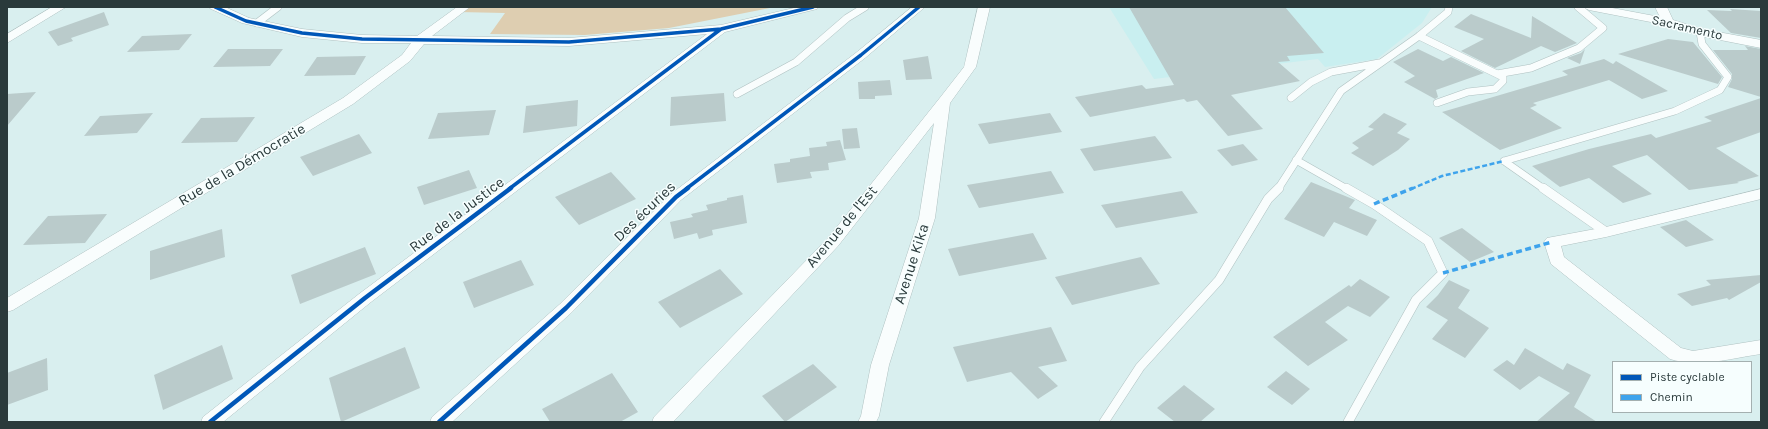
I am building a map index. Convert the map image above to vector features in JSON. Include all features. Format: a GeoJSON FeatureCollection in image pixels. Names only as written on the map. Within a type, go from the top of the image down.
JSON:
{"type":"FeatureCollection","features":[{"type":"Feature","properties":{"kind":"street"},"geometry":{"type":"LineString","coordinates":[[7,39],[60,7]]}},
{"type":"Feature","properties":{"kind":"street"},"geometry":{"type":"LineString","coordinates":[[216,7],[246,21],[302,33],[354,38],[569,42],[721,30],[791,14],[813,7]]}},
{"type":"Feature","properties":{"kind":"street","name":"Rue de la Démocratie"},"geometry":{"type":"LineString","coordinates":[[7,306],[348,101],[406,58],[421,39],[464,7]]}},
{"type":"Feature","properties":{"kind":"street","name":"Des écuries"},"geometry":{"type":"LineString","coordinates":[[439,422],[566,308],[676,197],[862,55],[919,7]]}},
{"type":"Feature","properties":{"kind":"street","name":"Avenue de l'Est"},"geometry":{"type":"LineString","coordinates":[[661,422],[833,242],[944,102],[970,67],[984,7]]}},
{"type":"Feature","properties":{"kind":"street","name":"Sacramento"},"geometry":{"type":"LineString","coordinates":[[1589,7],[1668,22],[1700,32],[1761,44]]}},
{"type":"Feature","properties":{"kind":"street"},"geometry":{"type":"LineString","coordinates":[[1661,7],[1668,22]]}},
{"type":"Feature","properties":{"kind":"street","name":"Rue de la Justice"},"geometry":{"type":"LineString","coordinates":[[210,422],[365,298],[721,30]]}},
{"type":"Feature","properties":{"kind":"street","name":"Avenue Kika"},"geometry":{"type":"LineString","coordinates":[[867,422],[870,416],[880,365],[927,218],[944,102]]}},
{"type":"Feature","properties":{"kind":"street"},"geometry":{"type":"LineString","coordinates":[[1761,194],[1606,232],[1552,242],[1557,260],[1676,354],[1693,358],[1761,347]]}},
{"type":"Feature","properties":{"kind":"lane"},"geometry":{"type":"LineString","coordinates":[[257,24],[278,7]]}},
{"type":"Feature","properties":{"kind":"lane"},"geometry":{"type":"LineString","coordinates":[[737,94],[796,62],[847,18],[865,7]]}},
{"type":"Feature","properties":{"kind":"lane"},"geometry":{"type":"LineString","coordinates":[[1104,422],[1140,367],[1220,280],[1268,199],[1277,190],[1341,91],[1419,36],[1448,12],[1449,7]]}},
{"type":"Feature","properties":{"kind":"lane"},"geometry":{"type":"LineString","coordinates":[[1497,74],[1531,68],[1581,47],[1603,28],[1578,7]]}},
{"type":"Feature","properties":{"kind":"lane"},"geometry":{"type":"LineString","coordinates":[[1606,232],[1504,161],[1675,111],[1695,103],[1720,90],[1728,77],[1702,44],[1700,32]]}},
{"type":"Feature","properties":{"kind":"lane"},"geometry":{"type":"LineString","coordinates":[[1419,36],[1503,77],[1503,81],[1495,89],[1468,92],[1437,103]]}},
{"type":"Feature","properties":{"kind":"lane"},"geometry":{"type":"LineString","coordinates":[[1291,98],[1310,82],[1331,72],[1382,63]]}},
{"type":"Feature","properties":{"kind":"lane"},"geometry":{"type":"LineString","coordinates":[[1296,160],[1374,204],[1428,241],[1443,272],[1416,300],[1348,422]]}},
{"type":"Feature","properties":{"kind":"shaded area"},"geometry":{"type":"Polygon","coordinates":[[[464,7],[775,7],[669,28],[585,35],[490,34],[505,13],[458,12],[464,7]]]}},
{"type":"Feature","properties":{"kind":"shaded area"},"geometry":{"type":"Polygon","coordinates":[[[1109,7],[1432,7],[1422,23],[1377,59],[1325,67],[1318,59],[1154,79],[1109,7]]]}},
{"type":"Feature","properties":{"kind":"building"},"geometry":{"type":"Polygon","coordinates":[[[1129,7],[1285,7],[1324,53],[1287,56],[1290,61],[1278,62],[1300,81],[1231,95],[1263,129],[1228,136],[1197,100],[1187,102],[1184,99],[1090,117],[1075,97],[1142,85],[1146,89],[1174,85],[1129,7]]]}},
{"type":"Feature","properties":{"kind":"building"},"geometry":{"type":"Polygon","coordinates":[[[1730,9],[1761,11],[1761,38],[1731,33],[1707,10],[1732,11],[1730,9]]]}},
{"type":"Feature","properties":{"kind":"building"},"geometry":{"type":"Polygon","coordinates":[[[104,12],[109,25],[71,38],[73,41],[58,46],[48,32],[104,12]]]}},
{"type":"Feature","properties":{"kind":"building"},"geometry":{"type":"Polygon","coordinates":[[[1471,14],[1531,38],[1532,16],[1577,43],[1555,52],[1541,46],[1495,68],[1461,51],[1484,39],[1454,27],[1471,14]]]}},
{"type":"Feature","properties":{"kind":"building"},"geometry":{"type":"Polygon","coordinates":[[[192,34],[179,50],[127,52],[142,36],[192,34]]]}},
{"type":"Feature","properties":{"kind":"building"},"geometry":{"type":"Polygon","coordinates":[[[1668,39],[1693,42],[1722,77],[1718,84],[1618,54],[1668,39]]]}},
{"type":"Feature","properties":{"kind":"building"},"geometry":{"type":"Polygon","coordinates":[[[1745,46],[1761,49],[1761,97],[1728,87],[1732,79],[1732,74],[1713,50],[1748,50],[1745,46]]]}},
{"type":"Feature","properties":{"kind":"building"},"geometry":{"type":"Polygon","coordinates":[[[228,49],[283,49],[270,66],[213,67],[228,49]]]}},
{"type":"Feature","properties":{"kind":"building"},"geometry":{"type":"Polygon","coordinates":[[[1418,49],[1443,61],[1451,57],[1484,73],[1436,90],[1438,97],[1435,99],[1404,82],[1415,76],[1393,62],[1418,49]]]}},
{"type":"Feature","properties":{"kind":"building"},"geometry":{"type":"Polygon","coordinates":[[[1585,49],[1580,64],[1567,58],[1581,53],[1585,49]]]}},
{"type":"Feature","properties":{"kind":"building"},"geometry":{"type":"Polygon","coordinates":[[[366,56],[355,75],[304,76],[317,57],[366,56]]]}},
{"type":"Feature","properties":{"kind":"building"},"geometry":{"type":"Polygon","coordinates":[[[928,56],[932,79],[906,80],[903,60],[928,56]]]}},
{"type":"Feature","properties":{"kind":"building"},"geometry":{"type":"Polygon","coordinates":[[[1604,59],[1613,64],[1616,61],[1668,91],[1642,99],[1609,80],[1533,103],[1537,105],[1530,108],[1562,128],[1500,150],[1442,112],[1568,75],[1562,71],[1604,59]]]}},
{"type":"Feature","properties":{"kind":"building"},"geometry":{"type":"Polygon","coordinates":[[[890,80],[892,95],[875,96],[875,99],[859,99],[858,82],[890,80]]]}},
{"type":"Feature","properties":{"kind":"building"},"geometry":{"type":"Polygon","coordinates":[[[36,92],[7,126],[7,94],[36,92]]]}},
{"type":"Feature","properties":{"kind":"building"},"geometry":{"type":"Polygon","coordinates":[[[724,93],[726,121],[670,126],[671,97],[724,93]]]}},
{"type":"Feature","properties":{"kind":"building"},"geometry":{"type":"Polygon","coordinates":[[[1761,98],[1761,132],[1716,148],[1759,176],[1737,182],[1739,183],[1689,190],[1647,155],[1612,166],[1652,194],[1623,203],[1589,178],[1560,187],[1532,166],[1589,149],[1651,134],[1656,138],[1712,121],[1704,117],[1761,98]]]}},
{"type":"Feature","properties":{"kind":"building"},"geometry":{"type":"Polygon","coordinates":[[[578,100],[577,126],[523,133],[526,106],[578,100]]]}},
{"type":"Feature","properties":{"kind":"building"},"geometry":{"type":"Polygon","coordinates":[[[496,110],[489,135],[428,139],[438,113],[496,110]]]}},
{"type":"Feature","properties":{"kind":"building"},"geometry":{"type":"Polygon","coordinates":[[[153,113],[137,133],[84,136],[100,116],[153,113]]]}},
{"type":"Feature","properties":{"kind":"building"},"geometry":{"type":"Polygon","coordinates":[[[1050,113],[1062,132],[989,144],[978,124],[1050,113]]]}},
{"type":"Feature","properties":{"kind":"building"},"geometry":{"type":"Polygon","coordinates":[[[1384,113],[1407,124],[1397,133],[1410,139],[1398,150],[1373,166],[1351,153],[1359,148],[1352,143],[1374,129],[1368,127],[1384,113]]]}},
{"type":"Feature","properties":{"kind":"building"},"geometry":{"type":"Polygon","coordinates":[[[255,117],[237,142],[181,143],[201,118],[255,117]]]}},
{"type":"Feature","properties":{"kind":"building"},"geometry":{"type":"Polygon","coordinates":[[[857,128],[860,148],[844,149],[842,129],[857,128]]]}},
{"type":"Feature","properties":{"kind":"building"},"geometry":{"type":"Polygon","coordinates":[[[359,134],[372,153],[313,176],[300,157],[359,134]]]}},
{"type":"Feature","properties":{"kind":"building"},"geometry":{"type":"Polygon","coordinates":[[[1155,136],[1172,158],[1094,171],[1080,149],[1155,136]]]}},
{"type":"Feature","properties":{"kind":"building"},"geometry":{"type":"Polygon","coordinates":[[[840,140],[846,160],[828,163],[829,170],[810,172],[812,178],[777,183],[774,164],[790,162],[790,159],[810,156],[809,148],[827,146],[826,142],[840,140]]]}},
{"type":"Feature","properties":{"kind":"building"},"geometry":{"type":"Polygon","coordinates":[[[1243,144],[1258,160],[1232,166],[1217,150],[1243,144]]]}},
{"type":"Feature","properties":{"kind":"building"},"geometry":{"type":"Polygon","coordinates":[[[469,170],[477,188],[424,205],[417,187],[469,170]]]}},
{"type":"Feature","properties":{"kind":"building"},"geometry":{"type":"Polygon","coordinates":[[[1051,171],[1064,193],[979,208],[967,185],[1051,171]]]}},
{"type":"Feature","properties":{"kind":"building"},"geometry":{"type":"Polygon","coordinates":[[[611,172],[636,199],[579,225],[555,197],[611,172]]]}},
{"type":"Feature","properties":{"kind":"building"},"geometry":{"type":"Polygon","coordinates":[[[1311,182],[1355,200],[1349,208],[1377,220],[1367,236],[1334,222],[1324,237],[1284,219],[1311,182]]]}},
{"type":"Feature","properties":{"kind":"building"},"geometry":{"type":"Polygon","coordinates":[[[1182,191],[1198,213],[1116,228],[1101,205],[1182,191]]]}},
{"type":"Feature","properties":{"kind":"building"},"geometry":{"type":"Polygon","coordinates":[[[743,195],[747,223],[712,230],[713,235],[699,239],[697,233],[674,239],[670,222],[693,217],[691,214],[708,210],[706,205],[727,200],[727,198],[743,195]]]}},
{"type":"Feature","properties":{"kind":"building"},"geometry":{"type":"Polygon","coordinates":[[[107,214],[85,243],[23,245],[48,216],[107,214]]]}},
{"type":"Feature","properties":{"kind":"building"},"geometry":{"type":"Polygon","coordinates":[[[1686,220],[1714,240],[1686,247],[1660,227],[1686,220]]]}},
{"type":"Feature","properties":{"kind":"building"},"geometry":{"type":"Polygon","coordinates":[[[1462,228],[1494,252],[1470,262],[1439,238],[1462,228]]]}},
{"type":"Feature","properties":{"kind":"building"},"geometry":{"type":"Polygon","coordinates":[[[222,229],[225,257],[150,280],[150,251],[222,229]]]}},
{"type":"Feature","properties":{"kind":"building"},"geometry":{"type":"Polygon","coordinates":[[[1033,233],[1047,259],[959,276],[948,249],[1033,233]]]}},
{"type":"Feature","properties":{"kind":"building"},"geometry":{"type":"Polygon","coordinates":[[[365,247],[376,274],[300,304],[291,275],[365,247]]]}},
{"type":"Feature","properties":{"kind":"building"},"geometry":{"type":"Polygon","coordinates":[[[1141,257],[1160,284],[1072,305],[1055,277],[1141,257]]]}},
{"type":"Feature","properties":{"kind":"building"},"geometry":{"type":"Polygon","coordinates":[[[521,260],[534,285],[474,308],[463,282],[521,260]]]}},
{"type":"Feature","properties":{"kind":"building"},"geometry":{"type":"Polygon","coordinates":[[[720,269],[743,294],[680,328],[658,302],[720,269]]]}},
{"type":"Feature","properties":{"kind":"building"},"geometry":{"type":"Polygon","coordinates":[[[1761,275],[1761,282],[1729,300],[1727,298],[1692,306],[1677,294],[1711,285],[1706,280],[1761,275]]]}},
{"type":"Feature","properties":{"kind":"building"},"geometry":{"type":"Polygon","coordinates":[[[1360,279],[1390,297],[1370,317],[1348,306],[1325,322],[1348,340],[1308,366],[1273,337],[1349,285],[1351,287],[1360,279]]]}},
{"type":"Feature","properties":{"kind":"building"},"geometry":{"type":"Polygon","coordinates":[[[1449,280],[1470,290],[1458,308],[1489,328],[1465,358],[1432,339],[1448,320],[1426,307],[1438,295],[1449,280]]]}},
{"type":"Feature","properties":{"kind":"building"},"geometry":{"type":"Polygon","coordinates":[[[1051,327],[1067,361],[1038,367],[1058,386],[1038,399],[1011,372],[967,382],[953,347],[1051,327]]]}},
{"type":"Feature","properties":{"kind":"building"},"geometry":{"type":"Polygon","coordinates":[[[222,345],[233,379],[163,410],[154,375],[222,345]]]}},
{"type":"Feature","properties":{"kind":"building"},"geometry":{"type":"Polygon","coordinates":[[[405,347],[420,388],[341,422],[329,378],[405,347]]]}},
{"type":"Feature","properties":{"kind":"building"},"geometry":{"type":"Polygon","coordinates":[[[1525,348],[1563,370],[1567,363],[1591,375],[1574,407],[1597,422],[1536,422],[1570,393],[1539,376],[1520,390],[1493,370],[1507,360],[1514,365],[1525,348]]]}},
{"type":"Feature","properties":{"kind":"building"},"geometry":{"type":"Polygon","coordinates":[[[47,358],[48,390],[7,405],[7,373],[47,358]]]}},
{"type":"Feature","properties":{"kind":"building"},"geometry":{"type":"Polygon","coordinates":[[[813,364],[837,387],[785,422],[762,396],[813,364]]]}},
{"type":"Feature","properties":{"kind":"building"},"geometry":{"type":"Polygon","coordinates":[[[1286,371],[1310,389],[1292,405],[1267,387],[1286,371]]]}},
{"type":"Feature","properties":{"kind":"building"},"geometry":{"type":"Polygon","coordinates":[[[612,373],[638,412],[620,422],[550,422],[542,409],[612,373]]]}},
{"type":"Feature","properties":{"kind":"building"},"geometry":{"type":"Polygon","coordinates":[[[1184,385],[1215,409],[1200,422],[1175,422],[1157,408],[1184,385]]]}},
{"type":"Feature","properties":{"kind":"marked path"},"geometry":{"type":"LineString","coordinates":[[1374,204],[1442,176],[1504,161]]}},
{"type":"Feature","properties":{"kind":"marked path"},"geometry":{"type":"LineString","coordinates":[[1443,273],[1552,242]]}},
{"type":"Feature","properties":{"kind":"cycle path"},"geometry":{"type":"LineString","coordinates":[[215,7],[246,21],[302,33],[362,39],[569,42],[721,29],[813,7]]}},
{"type":"Feature","properties":{"kind":"cycle path"},"geometry":{"type":"LineString","coordinates":[[439,422],[566,308],[676,197],[861,55],[919,7]]}},
{"type":"Feature","properties":{"kind":"cycle path"},"geometry":{"type":"LineString","coordinates":[[210,422],[365,298],[721,29]]}}]}
